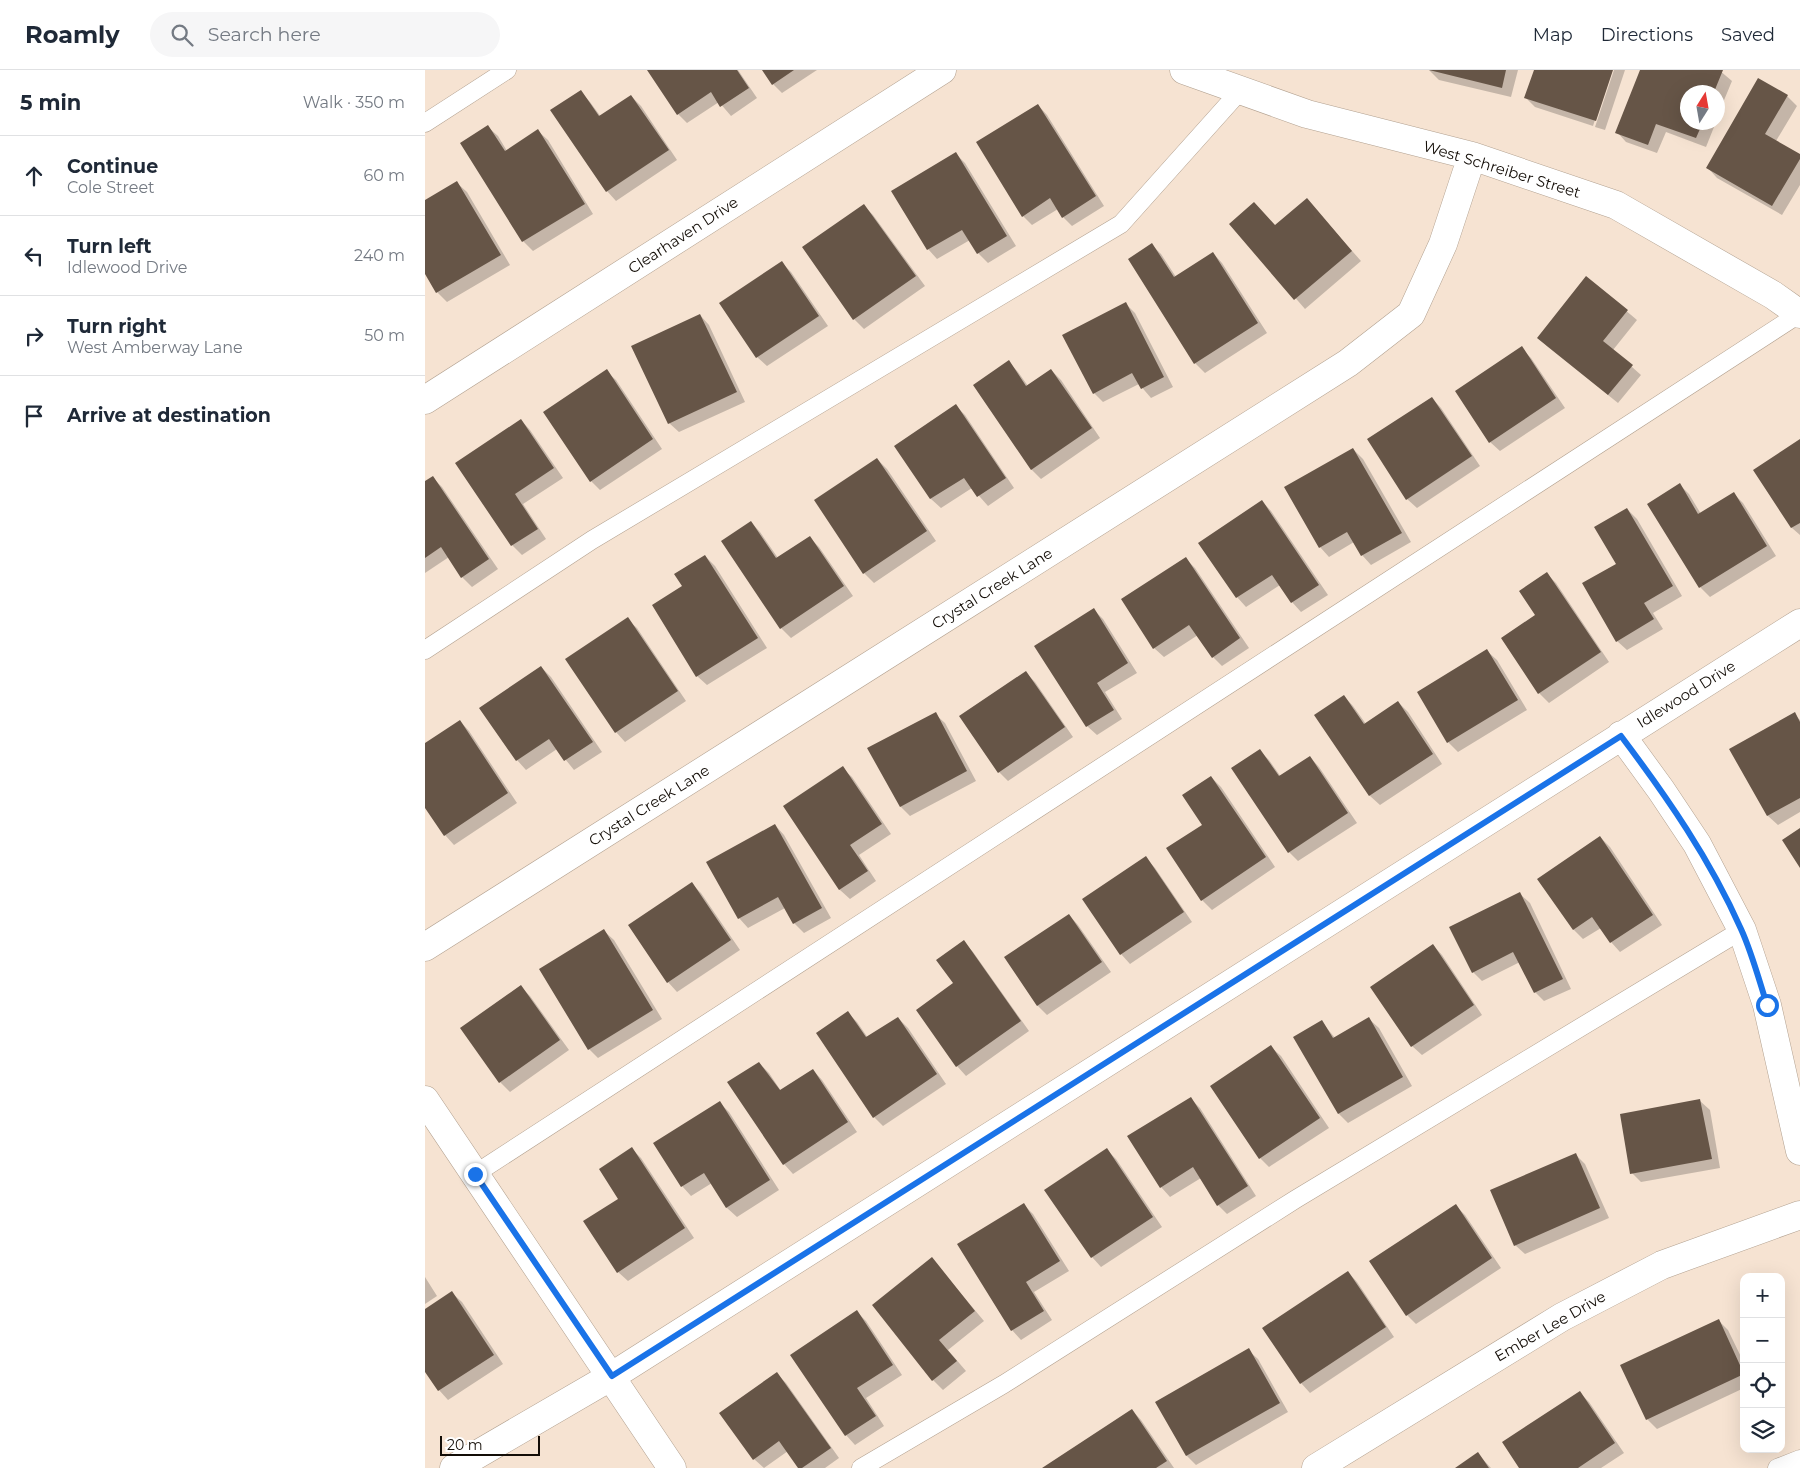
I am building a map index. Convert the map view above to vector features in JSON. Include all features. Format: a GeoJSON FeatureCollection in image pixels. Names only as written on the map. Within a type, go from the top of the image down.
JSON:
{"type":"FeatureCollection","features":[{"type":"Feature","properties":{"kind":"street","name":"Clearhaven Drive"},"geometry":{"type":"LineString","coordinates":[[425,400],[941,70]]}},
{"type":"Feature","properties":{"kind":"street","name":"West Schreiber Street"},"geometry":{"type":"LineString","coordinates":[[1183,70],[1307,114],[1472,156],[1616,206],[1773,295],[1800,314]]}},
{"type":"Feature","properties":{"kind":"street","name":"Crystal Creek Lane"},"geometry":{"type":"LineString","coordinates":[[425,947],[1348,363],[1411,314],[1443,244],[1472,156]]}},
{"type":"Feature","properties":{"kind":"street","name":"Idlewood Drive"},"geometry":{"type":"LineString","coordinates":[[454,1468],[612,1376],[1800,622]]}},
{"type":"Feature","properties":{"kind":"street"},"geometry":{"type":"LineString","coordinates":[[1621,736],[1661,790],[1697,844],[1742,930],[1767,1005],[1800,1151]]}},
{"type":"Feature","properties":{"kind":"street"},"geometry":{"type":"LineString","coordinates":[[425,1100],[672,1468]]}},
{"type":"Feature","properties":{"kind":"street","name":"Ember Lee Drive"},"geometry":{"type":"LineString","coordinates":[[1316,1468],[1562,1317],[1595,1299],[1662,1265],[1800,1215]]}},
{"type":"Feature","properties":{"kind":"lane"},"geometry":{"type":"LineString","coordinates":[[425,123],[507,70]]}},
{"type":"Feature","properties":{"kind":"lane"},"geometry":{"type":"LineString","coordinates":[[425,650],[592,540],[1121,224],[1239,91]]}},
{"type":"Feature","properties":{"kind":"lane"},"geometry":{"type":"LineString","coordinates":[[475,1174],[1800,314]]}},
{"type":"Feature","properties":{"kind":"lane"},"geometry":{"type":"LineString","coordinates":[[861,1468],[1004,1384],[1296,1199],[1742,930]]}},
{"type":"Feature","properties":{"kind":"lane"},"geometry":{"type":"LineString","coordinates":[[1777,1468],[1800,1459]]}},
{"type":"Feature","properties":{"kind":"building"},"geometry":{"type":"Polygon","coordinates":[[[647,70],[737,70],[749,88],[720,107],[711,92],[677,115],[647,70]]]}},
{"type":"Feature","properties":{"kind":"building"},"geometry":{"type":"Polygon","coordinates":[[[762,70],[794,70],[772,85],[762,70]]]}},
{"type":"Feature","properties":{"kind":"building"},"geometry":{"type":"Polygon","coordinates":[[[1429,70],[1506,70],[1502,88],[1429,70]]]}},
{"type":"Feature","properties":{"kind":"building"},"geometry":{"type":"Polygon","coordinates":[[[1534,70],[1613,70],[1596,121],[1524,98],[1534,70]]]}},
{"type":"Feature","properties":{"kind":"building"},"geometry":{"type":"Polygon","coordinates":[[[1640,70],[1723,70],[1717,85],[1680,85],[1680,130],[1700,130],[1696,138],[1656,124],[1648,145],[1615,133],[1640,70]]]}},
{"type":"Feature","properties":{"kind":"building"},"geometry":{"type":"Polygon","coordinates":[[[1758,78],[1788,95],[1765,134],[1800,154],[1800,159],[1772,206],[1706,168],[1758,78]]]}},
{"type":"Feature","properties":{"kind":"building"},"geometry":{"type":"Polygon","coordinates":[[[581,90],[599,116],[631,95],[669,150],[606,192],[550,110],[581,90]]]}},
{"type":"Feature","properties":{"kind":"building"},"geometry":{"type":"Polygon","coordinates":[[[1038,104],[1096,196],[1062,218],[1050,198],[1022,217],[976,142],[1038,104]]]}},
{"type":"Feature","properties":{"kind":"building"},"geometry":{"type":"Polygon","coordinates":[[[488,125],[505,151],[538,129],[585,204],[522,242],[460,143],[488,125]]]}},
{"type":"Feature","properties":{"kind":"building"},"geometry":{"type":"Polygon","coordinates":[[[956,152],[1007,236],[977,254],[962,230],[927,250],[891,191],[956,152]]]}},
{"type":"Feature","properties":{"kind":"building"},"geometry":{"type":"Polygon","coordinates":[[[457,181],[501,255],[436,293],[425,274],[425,200],[457,181]]]}},
{"type":"Feature","properties":{"kind":"building"},"geometry":{"type":"Polygon","coordinates":[[[1307,198],[1352,251],[1294,300],[1229,224],[1254,202],[1275,225],[1307,198]]]}},
{"type":"Feature","properties":{"kind":"building"},"geometry":{"type":"Polygon","coordinates":[[[864,204],[916,276],[853,320],[802,247],[864,204]]]}},
{"type":"Feature","properties":{"kind":"building"},"geometry":{"type":"Polygon","coordinates":[[[1152,243],[1174,277],[1213,252],[1258,323],[1194,364],[1128,259],[1152,243]]]}},
{"type":"Feature","properties":{"kind":"building"},"geometry":{"type":"Polygon","coordinates":[[[782,261],[819,316],[756,358],[719,303],[782,261]]]}},
{"type":"Feature","properties":{"kind":"building"},"geometry":{"type":"Polygon","coordinates":[[[1586,276],[1628,310],[1603,341],[1633,365],[1608,395],[1537,338],[1586,276]]]}},
{"type":"Feature","properties":{"kind":"building"},"geometry":{"type":"Polygon","coordinates":[[[1126,302],[1164,377],[1141,389],[1132,373],[1093,394],[1062,335],[1126,302]]]}},
{"type":"Feature","properties":{"kind":"building"},"geometry":{"type":"Polygon","coordinates":[[[700,314],[737,392],[668,424],[631,346],[700,314]]]}},
{"type":"Feature","properties":{"kind":"building"},"geometry":{"type":"Polygon","coordinates":[[[1522,346],[1556,398],[1489,443],[1455,391],[1522,346]]]}},
{"type":"Feature","properties":{"kind":"building"},"geometry":{"type":"Polygon","coordinates":[[[1009,360],[1026,386],[1051,369],[1092,428],[1031,470],[973,385],[1009,360]]]}},
{"type":"Feature","properties":{"kind":"building"},"geometry":{"type":"Polygon","coordinates":[[[607,369],[653,439],[590,482],[543,412],[607,369]]]}},
{"type":"Feature","properties":{"kind":"building"},"geometry":{"type":"Polygon","coordinates":[[[1432,397],[1472,456],[1406,500],[1367,439],[1432,397]]]}},
{"type":"Feature","properties":{"kind":"building"},"geometry":{"type":"Polygon","coordinates":[[[956,404],[1006,478],[977,497],[964,478],[930,499],[894,446],[956,404]]]}},
{"type":"Feature","properties":{"kind":"building"},"geometry":{"type":"Polygon","coordinates":[[[521,419],[554,468],[515,494],[538,529],[511,546],[455,463],[521,419]]]}},
{"type":"Feature","properties":{"kind":"building"},"geometry":{"type":"Polygon","coordinates":[[[1800,439],[1800,523],[1791,528],[1753,470],[1800,439]]]}},
{"type":"Feature","properties":{"kind":"building"},"geometry":{"type":"Polygon","coordinates":[[[1353,448],[1402,533],[1361,556],[1347,532],[1319,548],[1284,487],[1353,448]]]}},
{"type":"Feature","properties":{"kind":"building"},"geometry":{"type":"Polygon","coordinates":[[[877,458],[927,531],[863,574],[814,500],[877,458]]]}},
{"type":"Feature","properties":{"kind":"building"},"geometry":{"type":"Polygon","coordinates":[[[433,476],[489,559],[461,578],[441,547],[425,558],[425,481],[433,476]]]}},
{"type":"Feature","properties":{"kind":"building"},"geometry":{"type":"Polygon","coordinates":[[[1680,483],[1698,514],[1734,492],[1767,546],[1699,588],[1647,504],[1680,483]]]}},
{"type":"Feature","properties":{"kind":"building"},"geometry":{"type":"Polygon","coordinates":[[[1262,500],[1319,585],[1291,603],[1272,575],[1236,598],[1198,543],[1262,500]]]}},
{"type":"Feature","properties":{"kind":"building"},"geometry":{"type":"Polygon","coordinates":[[[1627,508],[1673,586],[1644,603],[1654,619],[1616,642],[1582,583],[1616,564],[1594,527],[1627,508]]]}},
{"type":"Feature","properties":{"kind":"building"},"geometry":{"type":"Polygon","coordinates":[[[751,521],[776,558],[810,536],[844,586],[780,629],[721,541],[751,521]]]}},
{"type":"Feature","properties":{"kind":"building"},"geometry":{"type":"Polygon","coordinates":[[[705,555],[758,638],[696,677],[652,605],[682,586],[674,574],[705,555]]]}},
{"type":"Feature","properties":{"kind":"building"},"geometry":{"type":"Polygon","coordinates":[[[1186,557],[1240,638],[1212,658],[1189,625],[1153,649],[1121,599],[1186,557]]]}},
{"type":"Feature","properties":{"kind":"building"},"geometry":{"type":"Polygon","coordinates":[[[1547,572],[1601,652],[1538,694],[1501,638],[1535,615],[1519,591],[1547,572]]]}},
{"type":"Feature","properties":{"kind":"building"},"geometry":{"type":"Polygon","coordinates":[[[1094,608],[1128,663],[1097,683],[1114,710],[1086,727],[1034,646],[1094,608]]]}},
{"type":"Feature","properties":{"kind":"building"},"geometry":{"type":"Polygon","coordinates":[[[628,617],[678,691],[615,733],[565,659],[628,617]]]}},
{"type":"Feature","properties":{"kind":"building"},"geometry":{"type":"Polygon","coordinates":[[[1487,649],[1518,700],[1447,743],[1417,692],[1487,649]]]}},
{"type":"Feature","properties":{"kind":"building"},"geometry":{"type":"Polygon","coordinates":[[[541,666],[593,742],[564,761],[549,739],[516,761],[479,708],[541,666]]]}},
{"type":"Feature","properties":{"kind":"building"},"geometry":{"type":"Polygon","coordinates":[[[1026,671],[1065,727],[998,773],[959,716],[1026,671]]]}},
{"type":"Feature","properties":{"kind":"building"},"geometry":{"type":"Polygon","coordinates":[[[1344,695],[1364,724],[1398,701],[1433,754],[1369,796],[1314,715],[1344,695]]]}},
{"type":"Feature","properties":{"kind":"building"},"geometry":{"type":"Polygon","coordinates":[[[936,712],[967,771],[900,807],[867,748],[936,712]]]}},
{"type":"Feature","properties":{"kind":"building"},"geometry":{"type":"Polygon","coordinates":[[[1795,712],[1800,722],[1800,798],[1767,816],[1729,749],[1795,712]]]}},
{"type":"Feature","properties":{"kind":"building"},"geometry":{"type":"Polygon","coordinates":[[[460,720],[508,793],[444,836],[425,808],[425,743],[460,720]]]}},
{"type":"Feature","properties":{"kind":"building"},"geometry":{"type":"Polygon","coordinates":[[[1260,749],[1279,776],[1310,756],[1348,813],[1288,853],[1231,768],[1260,749]]]}},
{"type":"Feature","properties":{"kind":"building"},"geometry":{"type":"Polygon","coordinates":[[[843,766],[882,824],[850,845],[868,871],[839,890],[783,806],[843,766]]]}},
{"type":"Feature","properties":{"kind":"building"},"geometry":{"type":"Polygon","coordinates":[[[1211,776],[1266,857],[1201,901],[1166,848],[1202,825],[1182,795],[1211,776]]]}},
{"type":"Feature","properties":{"kind":"building"},"geometry":{"type":"Polygon","coordinates":[[[775,824],[822,908],[793,924],[778,897],[738,919],[706,862],[775,824]]]}},
{"type":"Feature","properties":{"kind":"building"},"geometry":{"type":"Polygon","coordinates":[[[1800,828],[1800,868],[1782,840],[1800,828]]]}},
{"type":"Feature","properties":{"kind":"building"},"geometry":{"type":"Polygon","coordinates":[[[1600,836],[1653,915],[1610,943],[1592,917],[1573,930],[1537,879],[1600,836]]]}},
{"type":"Feature","properties":{"kind":"building"},"geometry":{"type":"Polygon","coordinates":[[[1146,856],[1184,912],[1120,955],[1082,899],[1146,856]]]}},
{"type":"Feature","properties":{"kind":"building"},"geometry":{"type":"Polygon","coordinates":[[[692,882],[731,940],[667,983],[628,925],[692,882]]]}},
{"type":"Feature","properties":{"kind":"building"},"geometry":{"type":"Polygon","coordinates":[[[1520,892],[1563,979],[1534,993],[1513,952],[1472,973],[1449,927],[1520,892]]]}},
{"type":"Feature","properties":{"kind":"building"},"geometry":{"type":"Polygon","coordinates":[[[1069,914],[1102,962],[1037,1006],[1004,957],[1069,914]]]}},
{"type":"Feature","properties":{"kind":"building"},"geometry":{"type":"Polygon","coordinates":[[[604,929],[653,1010],[588,1050],[539,969],[604,929]]]}},
{"type":"Feature","properties":{"kind":"building"},"geometry":{"type":"Polygon","coordinates":[[[964,940],[1021,1021],[956,1067],[916,1010],[953,983],[936,960],[964,940]]]}},
{"type":"Feature","properties":{"kind":"building"},"geometry":{"type":"Polygon","coordinates":[[[1433,944],[1474,1005],[1411,1047],[1370,987],[1433,944]]]}},
{"type":"Feature","properties":{"kind":"building"},"geometry":{"type":"Polygon","coordinates":[[[521,985],[560,1040],[499,1083],[460,1028],[521,985]]]}},
{"type":"Feature","properties":{"kind":"building"},"geometry":{"type":"Polygon","coordinates":[[[848,1011],[866,1037],[898,1017],[937,1074],[873,1118],[816,1033],[848,1011]]]}},
{"type":"Feature","properties":{"kind":"building"},"geometry":{"type":"Polygon","coordinates":[[[1369,1017],[1403,1077],[1338,1114],[1293,1037],[1322,1020],[1333,1038],[1369,1017]]]}},
{"type":"Feature","properties":{"kind":"building"},"geometry":{"type":"Polygon","coordinates":[[[1271,1045],[1320,1118],[1259,1159],[1210,1086],[1271,1045]]]}},
{"type":"Feature","properties":{"kind":"building"},"geometry":{"type":"Polygon","coordinates":[[[759,1062],[780,1090],[813,1069],[848,1122],[783,1165],[727,1082],[759,1062]]]}},
{"type":"Feature","properties":{"kind":"building"},"geometry":{"type":"Polygon","coordinates":[[[1191,1097],[1248,1186],[1217,1206],[1193,1167],[1160,1188],[1127,1136],[1191,1097]]]}},
{"type":"Feature","properties":{"kind":"building"},"geometry":{"type":"Polygon","coordinates":[[[1700,1099],[1712,1159],[1630,1174],[1620,1114],[1700,1099]]]}},
{"type":"Feature","properties":{"kind":"building"},"geometry":{"type":"Polygon","coordinates":[[[720,1101],[770,1180],[726,1208],[704,1173],[681,1187],[653,1143],[720,1101]]]}},
{"type":"Feature","properties":{"kind":"building"},"geometry":{"type":"Polygon","coordinates":[[[632,1147],[685,1228],[617,1273],[583,1221],[618,1199],[599,1169],[632,1147]]]}},
{"type":"Feature","properties":{"kind":"building"},"geometry":{"type":"Polygon","coordinates":[[[1107,1148],[1153,1217],[1091,1258],[1044,1190],[1107,1148]]]}},
{"type":"Feature","properties":{"kind":"building"},"geometry":{"type":"Polygon","coordinates":[[[1576,1153],[1600,1208],[1514,1246],[1490,1190],[1576,1153]]]}},
{"type":"Feature","properties":{"kind":"building"},"geometry":{"type":"Polygon","coordinates":[[[1024,1203],[1060,1261],[1026,1282],[1044,1311],[1011,1331],[957,1244],[1024,1203]]]}},
{"type":"Feature","properties":{"kind":"building"},"geometry":{"type":"Polygon","coordinates":[[[1456,1204],[1492,1258],[1406,1316],[1369,1261],[1456,1204]]]}},
{"type":"Feature","properties":{"kind":"building"},"geometry":{"type":"Polygon","coordinates":[[[932,1257],[975,1311],[939,1340],[957,1361],[932,1381],[872,1305],[932,1257]]]}},
{"type":"Feature","properties":{"kind":"building"},"geometry":{"type":"Polygon","coordinates":[[[1348,1271],[1386,1327],[1300,1384],[1262,1328],[1348,1271]]]}},
{"type":"Feature","properties":{"kind":"building"},"geometry":{"type":"Polygon","coordinates":[[[452,1291],[494,1355],[438,1391],[425,1372],[425,1309],[452,1291]]]}},
{"type":"Feature","properties":{"kind":"building"},"geometry":{"type":"Polygon","coordinates":[[[857,1310],[893,1365],[857,1388],[876,1416],[845,1436],[790,1355],[857,1310]]]}},
{"type":"Feature","properties":{"kind":"building"},"geometry":{"type":"Polygon","coordinates":[[[1719,1319],[1740,1365],[1740,1376],[1646,1420],[1620,1365],[1719,1319]]]}},
{"type":"Feature","properties":{"kind":"building"},"geometry":{"type":"Polygon","coordinates":[[[1249,1348],[1280,1403],[1186,1456],[1155,1402],[1249,1348]]]}},
{"type":"Feature","properties":{"kind":"building"},"geometry":{"type":"Polygon","coordinates":[[[777,1372],[831,1448],[802,1468],[798,1468],[779,1441],[753,1460],[719,1413],[777,1372]]]}},
{"type":"Feature","properties":{"kind":"building"},"geometry":{"type":"Polygon","coordinates":[[[1580,1391],[1615,1443],[1578,1468],[1519,1468],[1502,1442],[1580,1391]]]}},
{"type":"Feature","properties":{"kind":"building"},"geometry":{"type":"Polygon","coordinates":[[[1132,1409],[1167,1461],[1156,1468],[1042,1468],[1132,1409]]]}},
{"type":"Feature","properties":{"kind":"building"},"geometry":{"type":"Polygon","coordinates":[[[1478,1452],[1489,1468],[1455,1468],[1478,1452]]]}},
{"type":"Feature","properties":{"kind":"route"},"geometry":{"type":"LineString","coordinates":[[475,1174],[612,1376],[1621,736],[1661,790],[1697,844],[1742,930],[1767,1005]]}}]}
